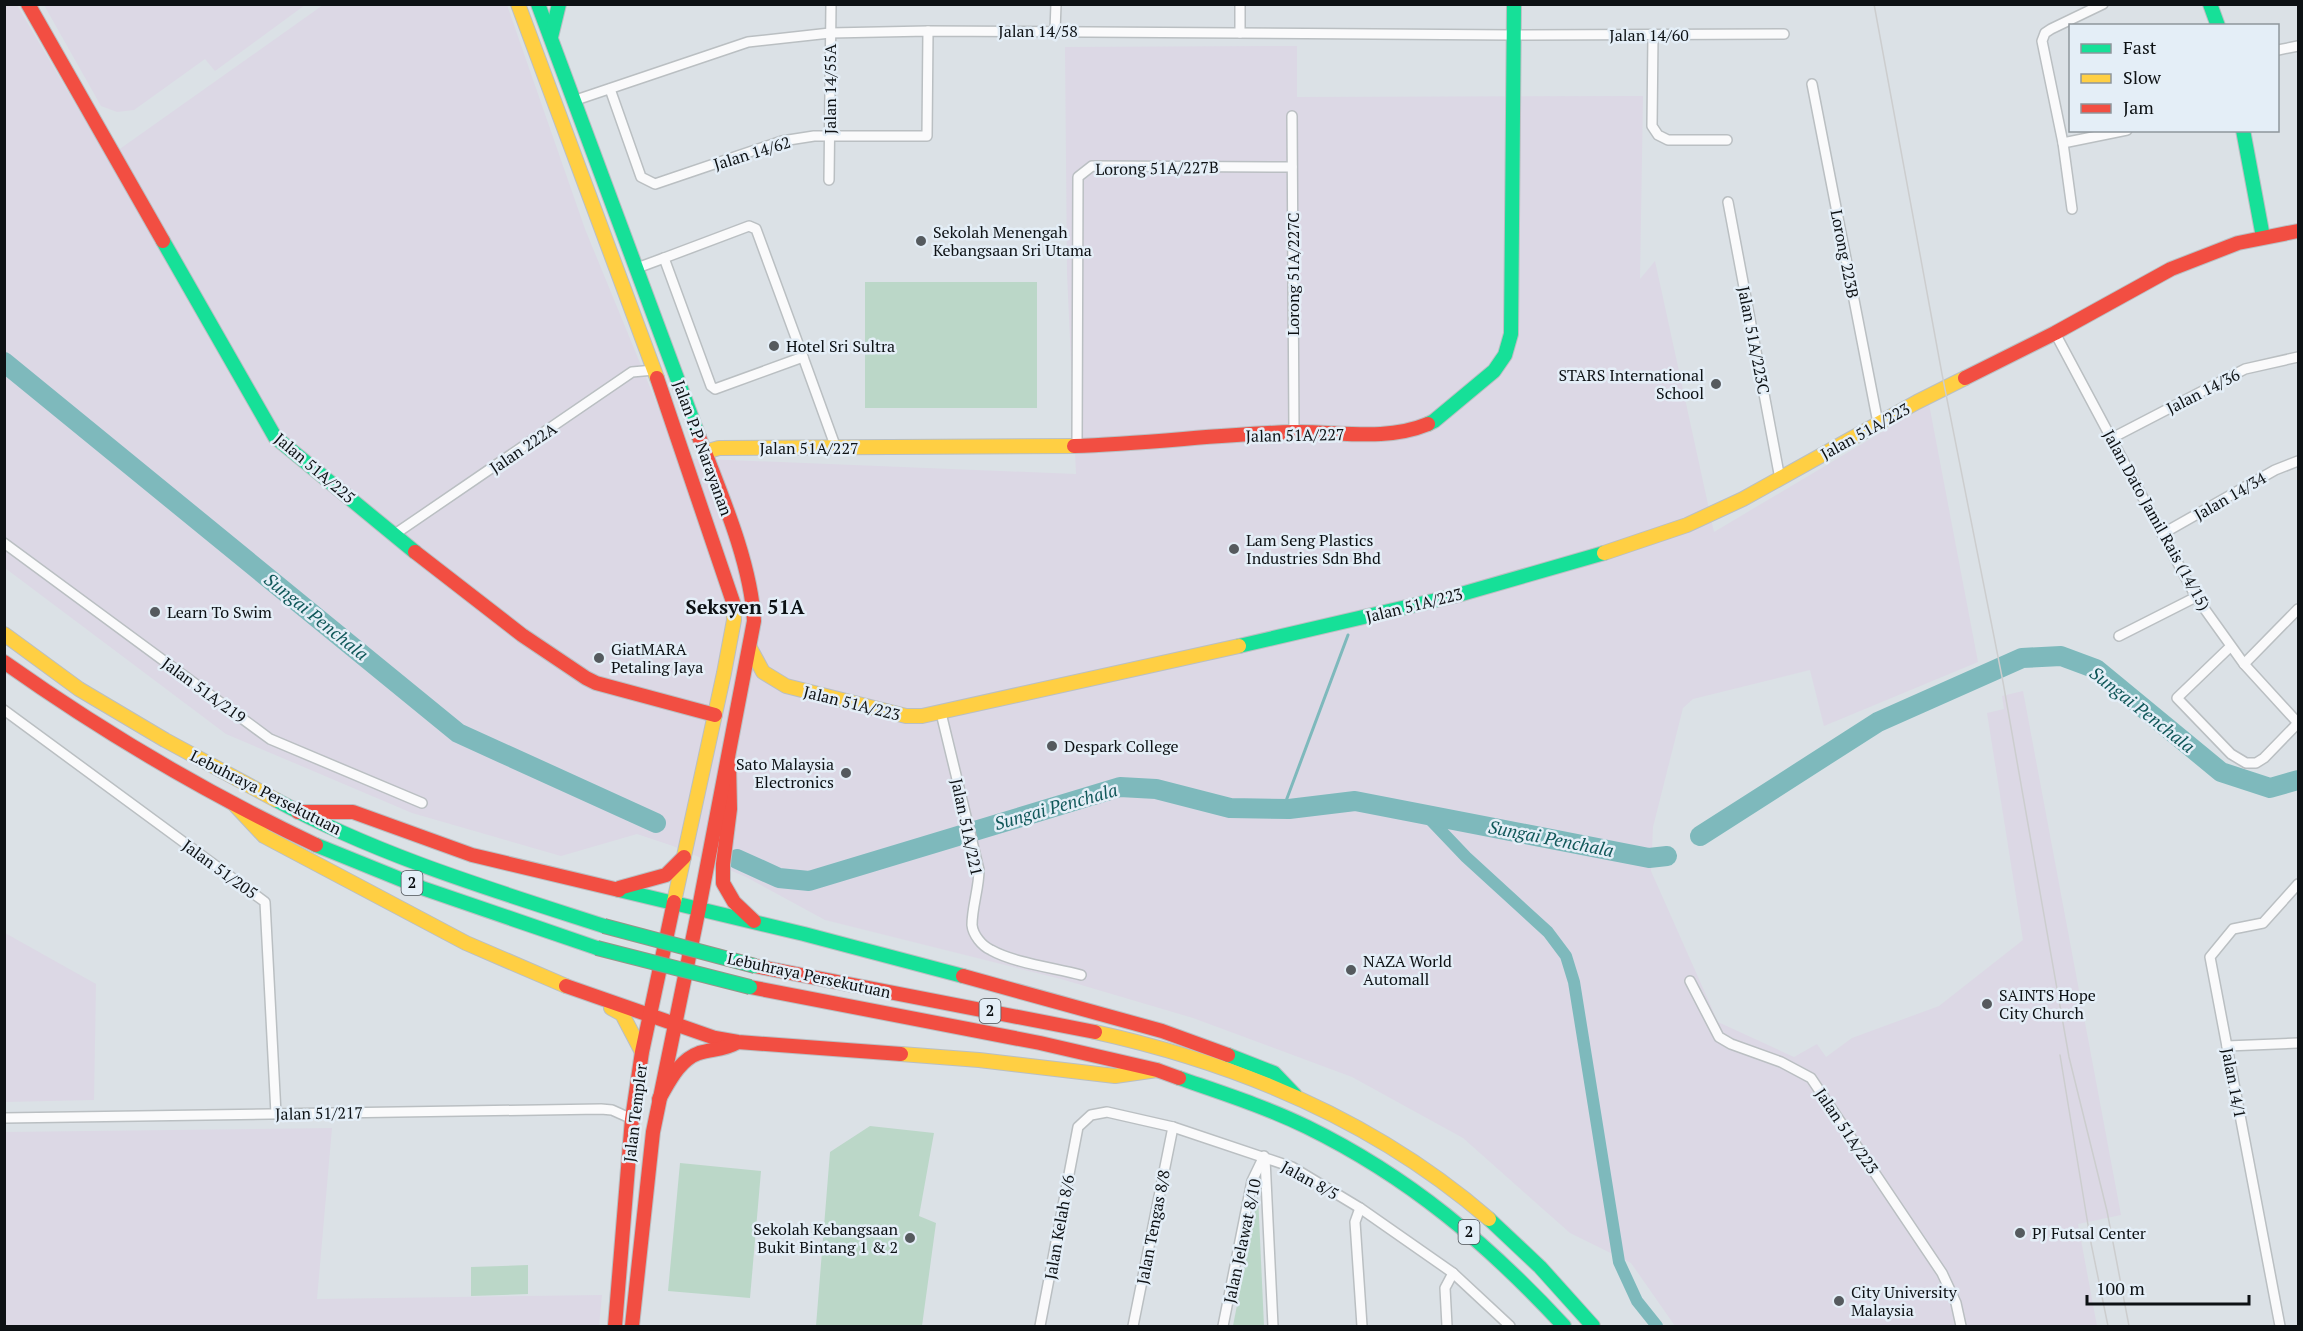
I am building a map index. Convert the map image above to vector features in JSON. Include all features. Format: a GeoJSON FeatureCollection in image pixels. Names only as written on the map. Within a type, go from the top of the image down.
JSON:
{"type":"FeatureCollection","features":[{"type":"Feature","properties":{"kind":"main road","name":"Jalan 51A/225"},"geometry":{"type":"LineString","coordinates":[[28,4],[269,428],[283,444],[522,635],[586,678],[596,683],[715,715]]}},
{"type":"Feature","properties":{"kind":"main road","name":"Jalan P.P Narayanan"},"geometry":{"type":"LineString","coordinates":[[518,4],[654,370],[733,597],[734,620],[674,902]]}},
{"type":"Feature","properties":{"kind":"main road"},"geometry":{"type":"LineString","coordinates":[[523,4],[532,41]]}},
{"type":"Feature","properties":{"kind":"main road","name":"Jalan P.P Narayanan"},"geometry":{"type":"LineString","coordinates":[[538,4],[705,452],[748,576],[753,599],[754,621],[750,648],[699,908]]}},
{"type":"Feature","properties":{"kind":"main road"},"geometry":{"type":"LineString","coordinates":[[550,40],[558,4]]}},
{"type":"Feature","properties":{"kind":"main road","name":"Jalan 51A/227"},"geometry":{"type":"LineString","coordinates":[[705,452],[720,448],[1077,446],[1294,432],[1388,435],[1413,430],[1434,421],[1502,362],[1510,341],[1514,4]]}},
{"type":"Feature","properties":{"kind":"main road"},"geometry":{"type":"LineString","coordinates":[[2210,4],[2217,24]]}},
{"type":"Feature","properties":{"kind":"main road"},"geometry":{"type":"LineString","coordinates":[[2243,132],[2264,237]]}},
{"type":"Feature","properties":{"kind":"main road","name":"Jalan 51A/223"},"geometry":{"type":"LineString","coordinates":[[750,648],[758,666],[768,678],[786,686],[906,716],[941,712],[1343,622],[1524,577],[1687,525],[1780,479],[1878,423],[2055,333],[2171,269],[2218,250],[2264,237],[2298,231]]}},
{"type":"Feature","properties":{"kind":"main road","name":"Lebuhraya Persekutuan"},"geometry":{"type":"LineString","coordinates":[[4,634],[79,689],[165,740],[298,812],[391,853],[458,879],[604,926],[755,966],[1044,1022],[1159,1047],[1223,1067],[1295,1095],[1346,1122],[1419,1166],[1478,1211],[1542,1269],[1593,1326]]}},
{"type":"Feature","properties":{"kind":"main road","name":"Lebuhraya Persekutuan"},"geometry":{"type":"LineString","coordinates":[[4,662],[113,737],[234,804],[319,846],[368,866],[597,948],[750,987],[1040,1043],[1157,1070],[1250,1103],[1305,1126],[1408,1185],[1470,1233],[1526,1285],[1564,1326]]}},
{"type":"Feature","properties":{"kind":"main road"},"geometry":{"type":"LineString","coordinates":[[729,764],[730,809],[723,883],[734,902],[756,922]]}},
{"type":"Feature","properties":{"kind":"main road"},"geometry":{"type":"LineString","coordinates":[[234,804],[264,836],[466,944],[622,1014],[642,1052]]}},
{"type":"Feature","properties":{"kind":"main road"},"geometry":{"type":"LineString","coordinates":[[298,812],[353,812],[472,855],[756,922],[1162,1031],[1274,1073],[1295,1095]]}},
{"type":"Feature","properties":{"kind":"main road"},"geometry":{"type":"LineString","coordinates":[[618,889],[666,874],[684,857]]}},
{"type":"Feature","properties":{"kind":"main road","name":"Jalan Templer"},"geometry":{"type":"LineString","coordinates":[[615,1326],[632,1119],[642,1052],[674,902]]}},
{"type":"Feature","properties":{"kind":"main road","name":"Jalan Templer"},"geometry":{"type":"LineString","coordinates":[[632,1326],[647,1172],[659,1099],[699,908]]}},
{"type":"Feature","properties":{"kind":"main road"},"geometry":{"type":"LineString","coordinates":[[555,982],[674,1025],[738,1042],[979,1060],[1115,1076],[1157,1070]]}},
{"type":"Feature","properties":{"kind":"main road"},"geometry":{"type":"LineString","coordinates":[[659,1099],[678,1068],[691,1056],[724,1050],[738,1042]]}},
{"type":"Feature","properties":{"kind":"street","name":"Jalan 14/55A"},"geometry":{"type":"LineString","coordinates":[[829,177],[831,4]]}},
{"type":"Feature","properties":{"kind":"street"},"geometry":{"type":"LineString","coordinates":[[1055,32],[1056,4]]}},
{"type":"Feature","properties":{"kind":"street"},"geometry":{"type":"LineString","coordinates":[[1240,4],[1240,33]]}},
{"type":"Feature","properties":{"kind":"street"},"geometry":{"type":"LineString","coordinates":[[2072,209],[2062,143],[2042,47],[2043,36],[2051,29],[2103,4]]}},
{"type":"Feature","properties":{"kind":"street","name":"Jalan 14/58"},"geometry":{"type":"LineString","coordinates":[[573,101],[748,42],[830,33],[928,31],[1514,35]]}},
{"type":"Feature","properties":{"kind":"street","name":"Jalan 14/62"},"geometry":{"type":"LineString","coordinates":[[610,89],[641,177],[655,184],[782,141],[814,136],[927,136],[928,31]]}},
{"type":"Feature","properties":{"kind":"street","name":"Jalan 14/60"},"geometry":{"type":"LineString","coordinates":[[1514,35],[1784,34]]}},
{"type":"Feature","properties":{"kind":"street"},"geometry":{"type":"LineString","coordinates":[[1653,35],[1652,126],[1658,135],[1668,140],[1726,140]]}},
{"type":"Feature","properties":{"kind":"street"},"geometry":{"type":"LineString","coordinates":[[2279,50],[2298,46]]}},
{"type":"Feature","properties":{"kind":"street","name":"Lorong 223B"},"geometry":{"type":"LineString","coordinates":[[1812,84],[1878,423]]}},
{"type":"Feature","properties":{"kind":"street","name":"Lorong 51A/227C"},"geometry":{"type":"LineString","coordinates":[[1292,117],[1294,432]]}},
{"type":"Feature","properties":{"kind":"street"},"geometry":{"type":"LineString","coordinates":[[2062,143],[2117,132]]}},
{"type":"Feature","properties":{"kind":"street","name":"Lorong 51A/227B"},"geometry":{"type":"LineString","coordinates":[[1077,446],[1078,177],[1092,166],[1292,167]]}},
{"type":"Feature","properties":{"kind":"street","name":"Jalan 51A/223C"},"geometry":{"type":"LineString","coordinates":[[1728,202],[1780,479]]}},
{"type":"Feature","properties":{"kind":"street"},"geometry":{"type":"LineString","coordinates":[[637,268],[749,226],[756,229],[836,448]]}},
{"type":"Feature","properties":{"kind":"street"},"geometry":{"type":"LineString","coordinates":[[664,258],[711,386],[715,389],[802,357]]}},
{"type":"Feature","properties":{"kind":"street","name":"Jalan Dato Jamil Rais (14/15)"},"geometry":{"type":"LineString","coordinates":[[2055,333],[2196,597],[2244,664],[2298,723]]}},
{"type":"Feature","properties":{"kind":"street","name":"Jalan 14/36"},"geometry":{"type":"LineString","coordinates":[[2112,438],[2245,369],[2298,357]]}},
{"type":"Feature","properties":{"kind":"street","name":"Jalan 222A"},"geometry":{"type":"LineString","coordinates":[[395,534],[632,372],[654,370]]}},
{"type":"Feature","properties":{"kind":"street","name":"Jalan 14/34"},"geometry":{"type":"LineString","coordinates":[[2162,534],[2275,470],[2298,461]]}},
{"type":"Feature","properties":{"kind":"street","name":"Jalan 51A/219"},"geometry":{"type":"LineString","coordinates":[[4,543],[270,739],[422,803]]}},
{"type":"Feature","properties":{"kind":"street"},"geometry":{"type":"LineString","coordinates":[[2119,636],[2196,597]]}},
{"type":"Feature","properties":{"kind":"street"},"geometry":{"type":"LineString","coordinates":[[2244,664],[2298,609]]}},
{"type":"Feature","properties":{"kind":"street"},"geometry":{"type":"LineString","coordinates":[[2231,646],[2177,698],[2231,754],[2246,764],[2256,763],[2264,758],[2298,723]]}},
{"type":"Feature","properties":{"kind":"street","name":"Jalan 51/205"},"geometry":{"type":"LineString","coordinates":[[4,710],[266,902],[276,1114]]}},
{"type":"Feature","properties":{"kind":"street","name":"Jalan 51A/221"},"geometry":{"type":"LineString","coordinates":[[941,712],[976,859],[979,886],[972,925],[975,935],[990,950],[1023,961],[1081,975]]}},
{"type":"Feature","properties":{"kind":"street","name":"Jalan 14/1"},"geometry":{"type":"LineString","coordinates":[[2280,1326],[2210,957],[2233,929],[2263,923],[2298,884]]}},
{"type":"Feature","properties":{"kind":"street","name":"Jalan 51A/223"},"geometry":{"type":"LineString","coordinates":[[1690,981],[1719,1036],[1731,1044],[1781,1062],[1811,1078],[1942,1273],[1956,1302],[1961,1326]]}},
{"type":"Feature","properties":{"kind":"street"},"geometry":{"type":"LineString","coordinates":[[2227,1046],[2298,1043]]}},
{"type":"Feature","properties":{"kind":"street","name":"Jalan 51/217"},"geometry":{"type":"LineString","coordinates":[[4,1118],[601,1109],[612,1110],[632,1119]]}},
{"type":"Feature","properties":{"kind":"street","name":"Jalan 8/5"},"geometry":{"type":"LineString","coordinates":[[1078,1127],[1091,1115],[1107,1112],[1173,1127],[1292,1167],[1360,1208],[1453,1273],[1510,1326]]}},
{"type":"Feature","properties":{"kind":"street","name":"Jalan Kelah 8/6"},"geometry":{"type":"LineString","coordinates":[[1040,1326],[1078,1127]]}},
{"type":"Feature","properties":{"kind":"street","name":"Jalan Tengas 8/8"},"geometry":{"type":"LineString","coordinates":[[1133,1326],[1173,1127]]}},
{"type":"Feature","properties":{"kind":"street"},"geometry":{"type":"LineString","coordinates":[[1264,1156],[1273,1326]]}},
{"type":"Feature","properties":{"kind":"street","name":"Jalan Jelawat 8/10"},"geometry":{"type":"LineString","coordinates":[[1223,1326],[1252,1181],[1264,1156]]}},
{"type":"Feature","properties":{"kind":"street"},"geometry":{"type":"LineString","coordinates":[[1360,1208],[1355,1222],[1362,1326]]}},
{"type":"Feature","properties":{"kind":"street"},"geometry":{"type":"LineString","coordinates":[[1447,1326],[1445,1288],[1453,1273]]}},
{"type":"Feature","properties":{"kind":"shaded area"},"geometry":{"type":"Polygon","coordinates":[[[4,5],[17,5],[107,158],[323,5],[507,5],[585,229],[679,458],[1076,474],[1067,273],[1065,47],[1297,46],[1297,97],[1643,96],[1640,279],[1655,261],[1714,532],[1929,404],[1978,662],[1824,726],[1810,670],[1693,699],[1683,708],[1653,827],[1651,871],[1718,1022],[1794,1057],[1817,1044],[1826,1057],[1852,1038],[1939,1006],[2023,940],[1987,713],[2004,709],[2002,696],[2023,691],[2121,1215],[2078,1224],[2097,1326],[1675,1326],[1631,1263],[1570,1233],[1463,1138],[1352,1077],[1193,1018],[1061,979],[825,920],[746,877],[673,846],[637,834],[561,856],[412,813],[226,734],[5,568],[4,5]]]}},
{"type":"Feature","properties":{"kind":"shaded area"},"geometry":{"type":"Polygon","coordinates":[[[44,5],[305,5],[215,71],[205,59],[134,110],[117,112],[101,106],[44,5]]]}},
{"type":"Feature","properties":{"kind":"shaded area"},"geometry":{"type":"Polygon","coordinates":[[[5,933],[96,984],[94,1100],[5,1102],[5,933]]]}},
{"type":"Feature","properties":{"kind":"shaded area"},"geometry":{"type":"Polygon","coordinates":[[[332,1128],[317,1299],[602,1295],[599,1326],[5,1326],[5,1132],[332,1128]]]}},
{"type":"Feature","properties":{"kind":"green space"},"geometry":{"type":"Polygon","coordinates":[[[865,282],[1037,282],[1037,408],[865,408],[865,282]]]}},
{"type":"Feature","properties":{"kind":"green space"},"geometry":{"type":"Polygon","coordinates":[[[870,1126],[934,1133],[919,1216],[936,1223],[922,1326],[816,1326],[830,1152],[870,1126]]]}},
{"type":"Feature","properties":{"kind":"green space"},"geometry":{"type":"Polygon","coordinates":[[[680,1163],[761,1171],[750,1298],[668,1291],[680,1163]]]}},
{"type":"Feature","properties":{"kind":"green space"},"geometry":{"type":"Polygon","coordinates":[[[1258,1195],[1264,1326],[1233,1326],[1258,1195]]]}},
{"type":"Feature","properties":{"kind":"green space"},"geometry":{"type":"Polygon","coordinates":[[[528,1265],[528,1294],[471,1296],[471,1267],[528,1265]]]}},
{"type":"Feature","properties":{"kind":"waterway","name":"Sungai Penchala"},"geometry":{"type":"LineString","coordinates":[[4,362],[458,733],[656,823]]}},
{"type":"Feature","properties":{"kind":"waterway"},"geometry":{"type":"LineString","coordinates":[[1283,809],[1348,635]]}},
{"type":"Feature","properties":{"kind":"waterway","name":"Sungai Penchala"},"geometry":{"type":"LineString","coordinates":[[1700,836],[1878,722],[2022,658],[2061,656],[2096,669],[2221,772],[2270,788],[2298,780]]}},
{"type":"Feature","properties":{"kind":"waterway","name":"Sungai Penchala"},"geometry":{"type":"LineString","coordinates":[[737,859],[779,878],[809,881],[1120,787],[1156,789],[1230,808],[1289,809],[1355,801],[1649,858],[1667,856]]}},
{"type":"Feature","properties":{"kind":"waterway"},"geometry":{"type":"LineString","coordinates":[[1425,814],[1466,857],[1548,932],[1566,956],[1574,982],[1619,1262],[1637,1301],[1657,1326]]}},
{"type":"Feature","properties":{"kind":"tram line"},"geometry":{"type":"LineString","coordinates":[[1874,4],[1942,374],[2003,682],[2069,1057],[2107,1211],[2129,1326]]}},
{"type":"Feature","properties":{"kind":"tram line"},"geometry":{"type":"LineString","coordinates":[[2060,1055],[2091,1243],[2108,1326]]}},
{"type":"Feature","properties":{"kind":"traffic: fast"},"geometry":{"type":"LineString","coordinates":[[538,4],[699,437]]}},
{"type":"Feature","properties":{"kind":"traffic: fast"},"geometry":{"type":"LineString","coordinates":[[551,37],[559,4]]}},
{"type":"Feature","properties":{"kind":"traffic: fast"},"geometry":{"type":"LineString","coordinates":[[1428,424],[1494,371],[1505,355],[1511,334],[1514,4]]}},
{"type":"Feature","properties":{"kind":"traffic: fast"},"geometry":{"type":"LineString","coordinates":[[2210,4],[2217,24]]}},
{"type":"Feature","properties":{"kind":"traffic: fast"},"geometry":{"type":"LineString","coordinates":[[2243,132],[2263,237]]}},
{"type":"Feature","properties":{"kind":"traffic: fast"},"geometry":{"type":"LineString","coordinates":[[163,241],[275,437],[415,552]]}},
{"type":"Feature","properties":{"kind":"traffic: fast"},"geometry":{"type":"LineString","coordinates":[[1239,646],[1458,595],[1604,553]]}},
{"type":"Feature","properties":{"kind":"traffic: fast"},"geometry":{"type":"LineString","coordinates":[[276,800],[315,820],[396,855],[604,926]]}},
{"type":"Feature","properties":{"kind":"traffic: fast"},"geometry":{"type":"LineString","coordinates":[[316,845],[422,888],[597,948]]}},
{"type":"Feature","properties":{"kind":"traffic: fast"},"geometry":{"type":"LineString","coordinates":[[619,890],[804,934],[963,976]]}},
{"type":"Feature","properties":{"kind":"traffic: fast"},"geometry":{"type":"LineString","coordinates":[[604,926],[755,966]]}},
{"type":"Feature","properties":{"kind":"traffic: fast"},"geometry":{"type":"LineString","coordinates":[[597,948],[750,987]]}},
{"type":"Feature","properties":{"kind":"traffic: fast"},"geometry":{"type":"LineString","coordinates":[[1228,1055],[1274,1073],[1295,1095]]}},
{"type":"Feature","properties":{"kind":"traffic: fast"},"geometry":{"type":"LineString","coordinates":[[1179,1078],[1307,1127],[1379,1168],[1413,1190],[1476,1240],[1564,1326]]}},
{"type":"Feature","properties":{"kind":"traffic: fast"},"geometry":{"type":"LineString","coordinates":[[1489,1219],[1540,1267],[1593,1326]]}},
{"type":"Feature","properties":{"kind":"traffic: slow"},"geometry":{"type":"LineString","coordinates":[[518,4],[657,378]]}},
{"type":"Feature","properties":{"kind":"traffic: slow"},"geometry":{"type":"LineString","coordinates":[[1604,553],[1687,525],[1743,499],[1917,402],[1965,378]]}},
{"type":"Feature","properties":{"kind":"traffic: slow"},"geometry":{"type":"LineString","coordinates":[[705,452],[719,448],[1074,446]]}},
{"type":"Feature","properties":{"kind":"traffic: slow"},"geometry":{"type":"LineString","coordinates":[[674,902],[724,673],[734,620],[733,602]]}},
{"type":"Feature","properties":{"kind":"traffic: slow"},"geometry":{"type":"LineString","coordinates":[[4,634],[79,689],[165,740],[276,800]]}},
{"type":"Feature","properties":{"kind":"traffic: slow"},"geometry":{"type":"LineString","coordinates":[[750,648],[763,672],[786,686],[906,716],[922,716],[1239,646]]}},
{"type":"Feature","properties":{"kind":"traffic: slow"},"geometry":{"type":"LineString","coordinates":[[234,804],[264,836],[466,943],[566,986]]}},
{"type":"Feature","properties":{"kind":"traffic: slow"},"geometry":{"type":"LineString","coordinates":[[611,1008],[622,1014],[642,1052]]}},
{"type":"Feature","properties":{"kind":"traffic: slow"},"geometry":{"type":"LineString","coordinates":[[1095,1032],[1202,1061],[1254,1079],[1304,1101],[1353,1125],[1400,1153],[1446,1184],[1489,1219]]}},
{"type":"Feature","properties":{"kind":"traffic: slow"},"geometry":{"type":"LineString","coordinates":[[901,1054],[979,1060],[1115,1076],[1157,1070]]}},
{"type":"Feature","properties":{"kind":"traffic: jam"},"geometry":{"type":"LineString","coordinates":[[28,4],[163,241]]}},
{"type":"Feature","properties":{"kind":"traffic: jam"},"geometry":{"type":"LineString","coordinates":[[1965,378],[2055,333],[2171,269],[2238,243],[2298,231]]}},
{"type":"Feature","properties":{"kind":"traffic: jam"},"geometry":{"type":"LineString","coordinates":[[657,378],[733,602]]}},
{"type":"Feature","properties":{"kind":"traffic: jam"},"geometry":{"type":"LineString","coordinates":[[1074,446],[1293,432],[1395,433],[1428,424]]}},
{"type":"Feature","properties":{"kind":"traffic: jam"},"geometry":{"type":"LineString","coordinates":[[699,437],[741,551],[752,598],[754,621],[699,908]]}},
{"type":"Feature","properties":{"kind":"traffic: jam"},"geometry":{"type":"LineString","coordinates":[[415,552],[522,635],[586,678],[596,683],[715,715]]}},
{"type":"Feature","properties":{"kind":"traffic: jam"},"geometry":{"type":"LineString","coordinates":[[4,662],[79,713],[195,783],[316,845]]}},
{"type":"Feature","properties":{"kind":"traffic: jam"},"geometry":{"type":"LineString","coordinates":[[729,764],[730,809],[723,883],[734,902],[754,921]]}},
{"type":"Feature","properties":{"kind":"traffic: jam"},"geometry":{"type":"LineString","coordinates":[[298,812],[353,812],[472,855],[619,890]]}},
{"type":"Feature","properties":{"kind":"traffic: jam"},"geometry":{"type":"LineString","coordinates":[[619,888],[666,875],[684,857]]}},
{"type":"Feature","properties":{"kind":"traffic: jam"},"geometry":{"type":"LineString","coordinates":[[615,1326],[632,1119],[642,1052],[674,902]]}},
{"type":"Feature","properties":{"kind":"traffic: jam"},"geometry":{"type":"LineString","coordinates":[[632,1326],[653,1132],[699,908]]}},
{"type":"Feature","properties":{"kind":"traffic: jam"},"geometry":{"type":"LineString","coordinates":[[755,966],[1095,1032]]}},
{"type":"Feature","properties":{"kind":"traffic: jam"},"geometry":{"type":"LineString","coordinates":[[963,976],[1162,1031],[1228,1055]]}},
{"type":"Feature","properties":{"kind":"traffic: jam"},"geometry":{"type":"LineString","coordinates":[[566,986],[715,1038],[738,1042],[901,1054]]}},
{"type":"Feature","properties":{"kind":"traffic: jam"},"geometry":{"type":"LineString","coordinates":[[750,987],[1040,1043],[1157,1070],[1179,1078]]}},
{"type":"Feature","properties":{"kind":"traffic: jam"},"geometry":{"type":"LineString","coordinates":[[659,1099],[675,1072],[692,1056],[736,1043]]}},
{"type":"Feature","properties":{"kind":"place","name":"Sekolah Menengah Kebangsaan Sri Utama"},"geometry":{"type":"Point","coordinates":[921,241]}},
{"type":"Feature","properties":{"kind":"place","name":"Hotel Sri Sultra"},"geometry":{"type":"Point","coordinates":[774,346]}},
{"type":"Feature","properties":{"kind":"place","name":"STARS International School"},"geometry":{"type":"Point","coordinates":[1716,384]}},
{"type":"Feature","properties":{"kind":"place","name":"Lam Seng Plastics Industries Sdn Bhd"},"geometry":{"type":"Point","coordinates":[1234,549]}},
{"type":"Feature","properties":{"kind":"place","name":"Learn To Swim"},"geometry":{"type":"Point","coordinates":[155,612]}},
{"type":"Feature","properties":{"kind":"place","name":"GiatMARA Petaling Jaya"},"geometry":{"type":"Point","coordinates":[599,658]}},
{"type":"Feature","properties":{"kind":"place","name":"Despark College"},"geometry":{"type":"Point","coordinates":[1052,746]}},
{"type":"Feature","properties":{"kind":"place","name":"Sato Malaysia Electronics"},"geometry":{"type":"Point","coordinates":[846,773]}},
{"type":"Feature","properties":{"kind":"place","name":"NAZA World Automall"},"geometry":{"type":"Point","coordinates":[1351,970]}},
{"type":"Feature","properties":{"kind":"place","name":"SAINTS Hope City Church"},"geometry":{"type":"Point","coordinates":[1987,1004]}},
{"type":"Feature","properties":{"kind":"place","name":"PJ Futsal Center"},"geometry":{"type":"Point","coordinates":[2020,1233]}},
{"type":"Feature","properties":{"kind":"place","name":"Sekolah Kebangsaan Bukit Bintang 1 & 2"},"geometry":{"type":"Point","coordinates":[910,1238]}},
{"type":"Feature","properties":{"kind":"place","name":"City University Malaysia"},"geometry":{"type":"Point","coordinates":[1839,1301]}},
{"type":"Feature","properties":{"kind":"district","name":"Seksyen 51A"},"geometry":{"type":"Point","coordinates":[745,607]}}]}
